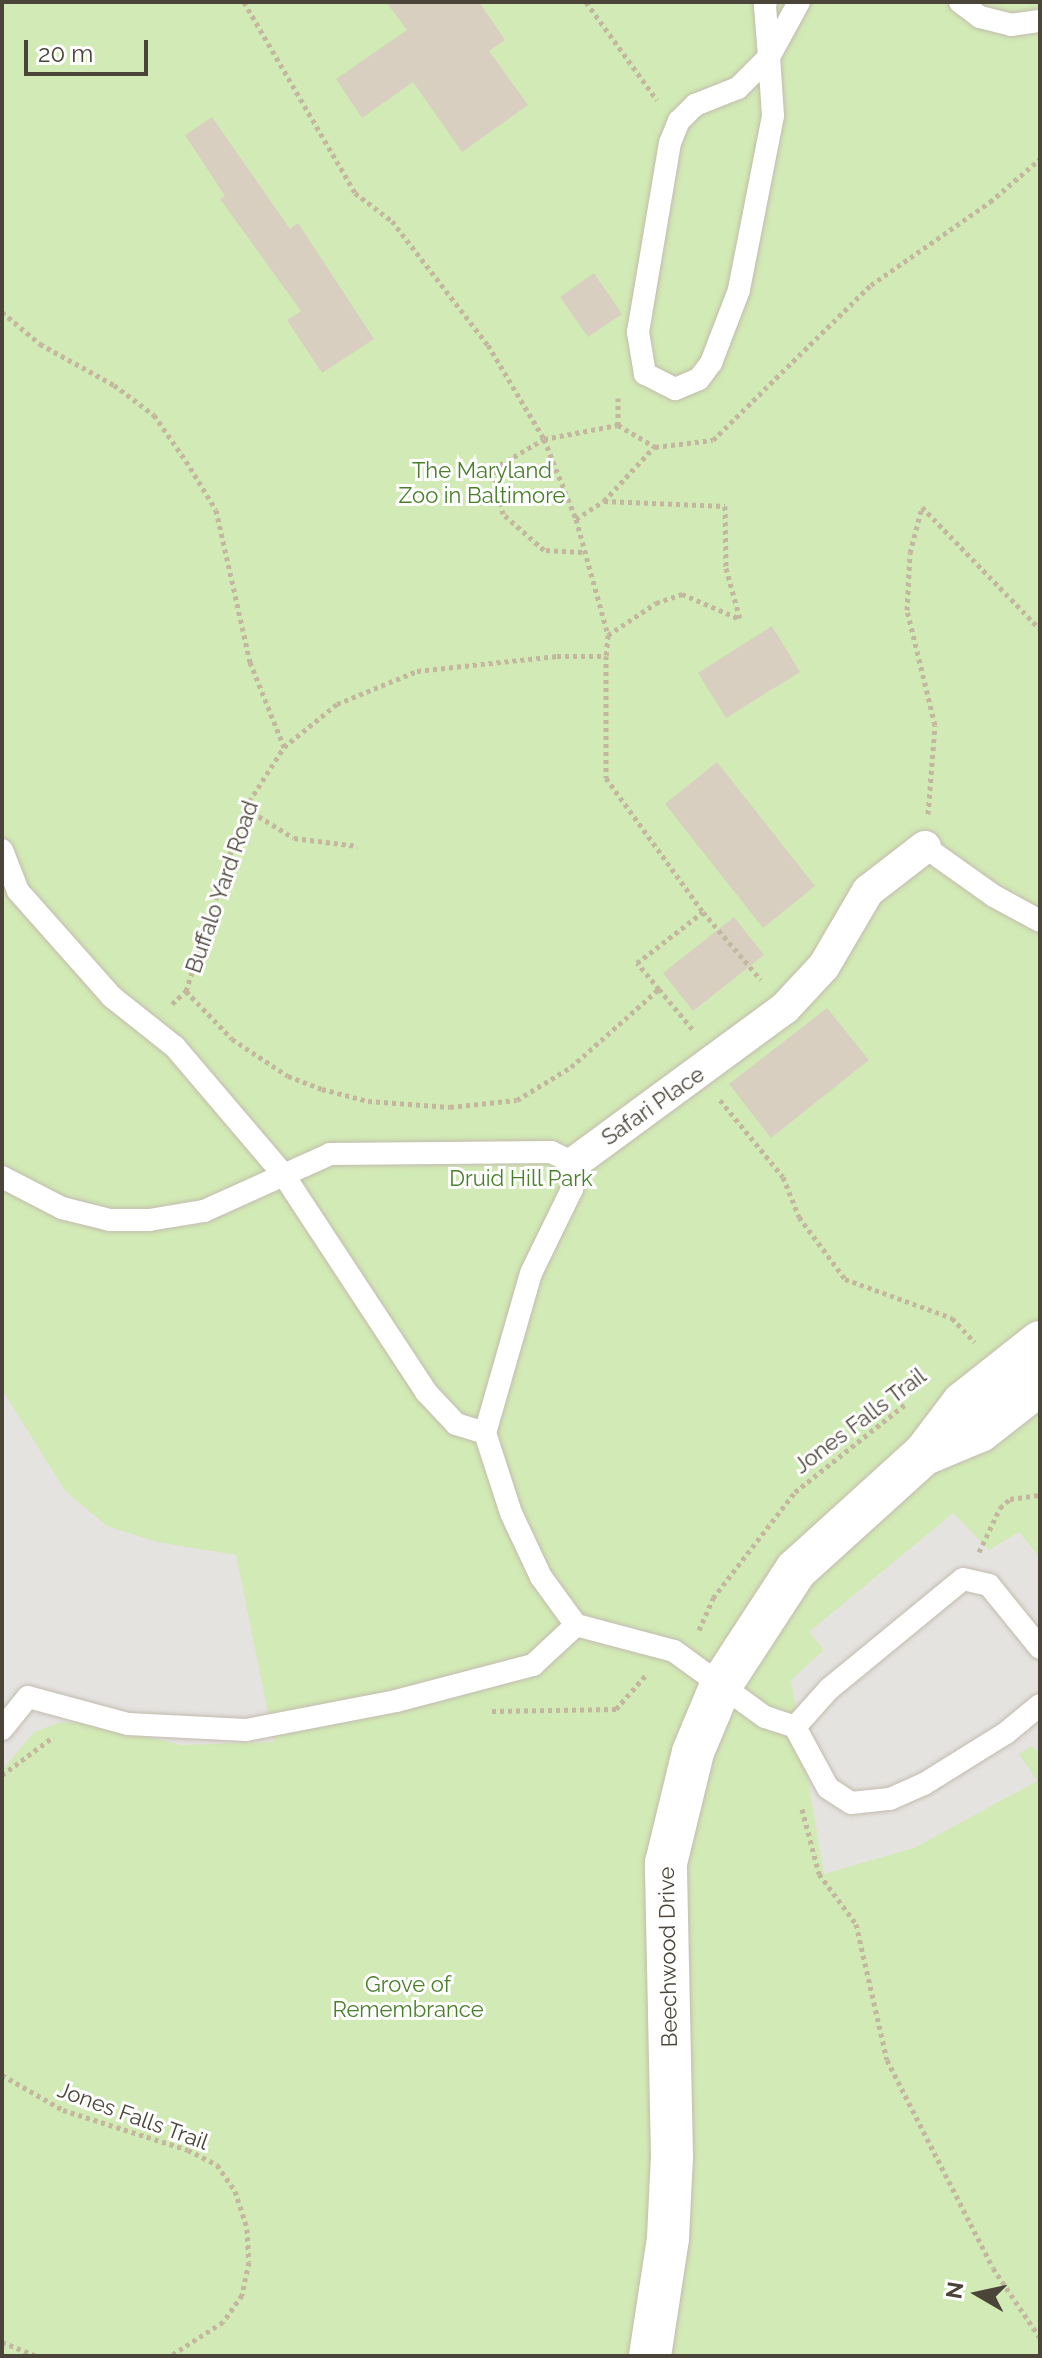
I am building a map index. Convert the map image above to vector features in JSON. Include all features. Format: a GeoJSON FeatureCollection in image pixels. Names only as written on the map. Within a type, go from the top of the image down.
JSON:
{"type":"FeatureCollection","features":[{"type":"Feature","properties":{"kind":"street","name":"Safari Place"},"geometry":{"type":"LineString","coordinates":[[574,1163],[709,1068],[785,1008],[824,966],[868,891],[925,847]]}},
{"type":"Feature","properties":{"kind":"street","name":"Beechwood Drive"},"geometry":{"type":"LineString","coordinates":[[650,2356],[668,2238],[672,2156],[666,1863],[693,1752],[721,1685],[796,1570],[925,1453],[963,1403],[1040,1342]]}},
{"type":"Feature","properties":{"kind":"street","name":"Beechwood Drive"},"geometry":{"type":"LineString","coordinates":[[925,1453],[980,1431],[1040,1384]]}},
{"type":"Feature","properties":{"kind":"lane"},"geometry":{"type":"LineString","coordinates":[[766,2],[769,57],[773,116],[739,290],[711,363],[699,379],[675,389],[645,374],[638,332],[677,127],[695,105],[738,88],[769,57],[799,2]]}},
{"type":"Feature","properties":{"kind":"lane"},"geometry":{"type":"LineString","coordinates":[[960,2],[980,17],[1011,25],[1040,21]]}},
{"type":"Feature","properties":{"kind":"lane"},"geometry":{"type":"LineString","coordinates":[[925,847],[994,896],[1040,921]]}},
{"type":"Feature","properties":{"kind":"lane"},"geometry":{"type":"LineString","coordinates":[[2,850],[10,892],[112,997],[175,1047],[283,1174],[426,1392],[456,1424],[485,1433]]}},
{"type":"Feature","properties":{"kind":"lane"},"geometry":{"type":"LineString","coordinates":[[2,1177],[62,1208],[110,1220],[149,1220],[204,1211],[330,1154],[551,1152],[574,1163],[572,1189],[531,1273],[485,1433],[511,1513],[541,1577],[576,1625],[674,1651],[765,1717],[795,1727],[810,1763],[828,1788],[851,1803],[870,1804],[957,1766],[1040,1705]]}},
{"type":"Feature","properties":{"kind":"lane"},"geometry":{"type":"LineString","coordinates":[[795,1727],[840,1679],[952,1585],[971,1579],[989,1585],[1040,1648]]}},
{"type":"Feature","properties":{"kind":"lane"},"geometry":{"type":"LineString","coordinates":[[2,1729],[28,1697],[128,1724],[246,1730],[396,1701],[533,1665],[576,1625]]}},
{"type":"Feature","properties":{"kind":"path"},"geometry":{"type":"LineString","coordinates":[[244,2],[355,193],[392,221],[480,334],[544,439],[576,519],[582,552],[608,635],[606,778],[703,912],[785,1008]]}},
{"type":"Feature","properties":{"kind":"path"},"geometry":{"type":"LineString","coordinates":[[586,2],[677,127]]}},
{"type":"Feature","properties":{"kind":"path"},"geometry":{"type":"LineString","coordinates":[[582,552],[544,550],[503,514],[493,469],[544,439],[618,425],[655,447],[713,440],[871,285],[990,202],[1040,159]]}},
{"type":"Feature","properties":{"kind":"path"},"geometry":{"type":"LineString","coordinates":[[2,312],[40,344],[114,385],[154,415],[186,461],[216,510],[250,662],[284,747]]}},
{"type":"Feature","properties":{"kind":"path"},"geometry":{"type":"LineString","coordinates":[[618,398],[618,425]]}},
{"type":"Feature","properties":{"kind":"path"},"geometry":{"type":"LineString","coordinates":[[576,519],[604,501],[655,447]]}},
{"type":"Feature","properties":{"kind":"path"},"geometry":{"type":"LineString","coordinates":[[604,501],[725,506],[726,568],[740,619],[682,594],[656,603],[608,635]]}},
{"type":"Feature","properties":{"kind":"path"},"geometry":{"type":"LineString","coordinates":[[925,847],[935,725],[907,610],[910,553],[922,507],[1040,629]]}},
{"type":"Feature","properties":{"kind":"path","name":"Buffalo Yard Road"},"geometry":{"type":"LineString","coordinates":[[147,1026],[186,991],[245,808],[284,747],[337,704],[417,671],[499,658],[606,656]]}},
{"type":"Feature","properties":{"kind":"path"},"geometry":{"type":"LineString","coordinates":[[245,808],[294,838],[358,846]]}},
{"type":"Feature","properties":{"kind":"path"},"geometry":{"type":"LineString","coordinates":[[703,912],[637,963],[659,989],[783,1177],[799,1217],[845,1279],[952,1318],[983,1351]]}},
{"type":"Feature","properties":{"kind":"path"},"geometry":{"type":"LineString","coordinates":[[186,991],[232,1039],[288,1076],[368,1101],[450,1107],[517,1100],[571,1067],[659,989]]}},
{"type":"Feature","properties":{"kind":"path","name":"Jones Falls Trail"},"geometry":{"type":"LineString","coordinates":[[705,1625],[713,1598],[795,1492],[910,1402]]}},
{"type":"Feature","properties":{"kind":"path"},"geometry":{"type":"LineString","coordinates":[[971,1579],[984,1535],[1000,1508],[1010,1499],[1040,1495]]}},
{"type":"Feature","properties":{"kind":"path"},"geometry":{"type":"LineString","coordinates":[[800,1798],[819,1874],[856,1924],[887,2060],[993,2268],[1040,2338]]}},
{"type":"Feature","properties":{"kind":"path","name":"Jones Falls Trail"},"geometry":{"type":"LineString","coordinates":[[2,2075],[63,2110],[188,2150],[217,2165],[235,2191],[247,2229],[249,2262],[242,2295],[223,2322],[170,2356]]}},
{"type":"Feature","properties":{"kind":"path"},"geometry":{"type":"LineString","coordinates":[[2,2342],[36,2356]]}},
{"type":"Feature","properties":{"kind":"green space","name":"Druid Hill Park"},"geometry":{"type":"Polygon","coordinates":[[[2,2],[1040,2],[1040,2356],[2,2356],[2,2]]]}},
{"type":"Feature","properties":{"kind":"shaded area"},"geometry":{"type":"Polygon","coordinates":[[[2,1390],[66,1492],[107,1526],[157,1542],[236,1555],[274,1742],[181,1745],[87,1722],[58,1723],[34,1732],[2,1770],[2,1390]]]}},
{"type":"Feature","properties":{"kind":"shaded area"},"geometry":{"type":"Polygon","coordinates":[[[953,1513],[989,1550],[1019,1532],[1040,1558],[1040,1754],[1032,1746],[1019,1754],[1037,1781],[914,1848],[824,1874],[791,1680],[824,1650],[809,1632],[953,1513]]]}},
{"type":"Feature","properties":{"kind":"building"},"geometry":{"type":"Polygon","coordinates":[[[386,2],[479,2],[505,40],[489,51],[528,105],[462,152],[413,82],[362,118],[336,79],[407,30],[386,2]]]}},
{"type":"Feature","properties":{"kind":"building"},"geometry":{"type":"Polygon","coordinates":[[[212,117],[290,229],[298,223],[374,339],[322,373],[287,320],[301,311],[220,199],[225,196],[185,135],[212,117]]]}},
{"type":"Feature","properties":{"kind":"building"},"geometry":{"type":"Polygon","coordinates":[[[594,273],[622,314],[588,337],[560,297],[594,273]]]}},
{"type":"Feature","properties":{"kind":"building"},"geometry":{"type":"Polygon","coordinates":[[[772,626],[800,672],[726,718],[698,673],[772,626]]]}},
{"type":"Feature","properties":{"kind":"building"},"geometry":{"type":"Polygon","coordinates":[[[717,762],[815,886],[763,928],[665,804],[717,762]]]}},
{"type":"Feature","properties":{"kind":"building"},"geometry":{"type":"Polygon","coordinates":[[[734,917],[764,955],[693,1011],[663,973],[734,917]]]}},
{"type":"Feature","properties":{"kind":"building"},"geometry":{"type":"Polygon","coordinates":[[[827,1008],[869,1060],[771,1138],[729,1084],[827,1008]]]}},
{"type":"Feature","properties":{"kind":"park label","name":"The Maryland Zoo in Baltimore"},"geometry":{"type":"Point","coordinates":[482,482]}},
{"type":"Feature","properties":{"kind":"park label","name":"Grove of Remembrance"},"geometry":{"type":"Point","coordinates":[408,1996]}}]}
